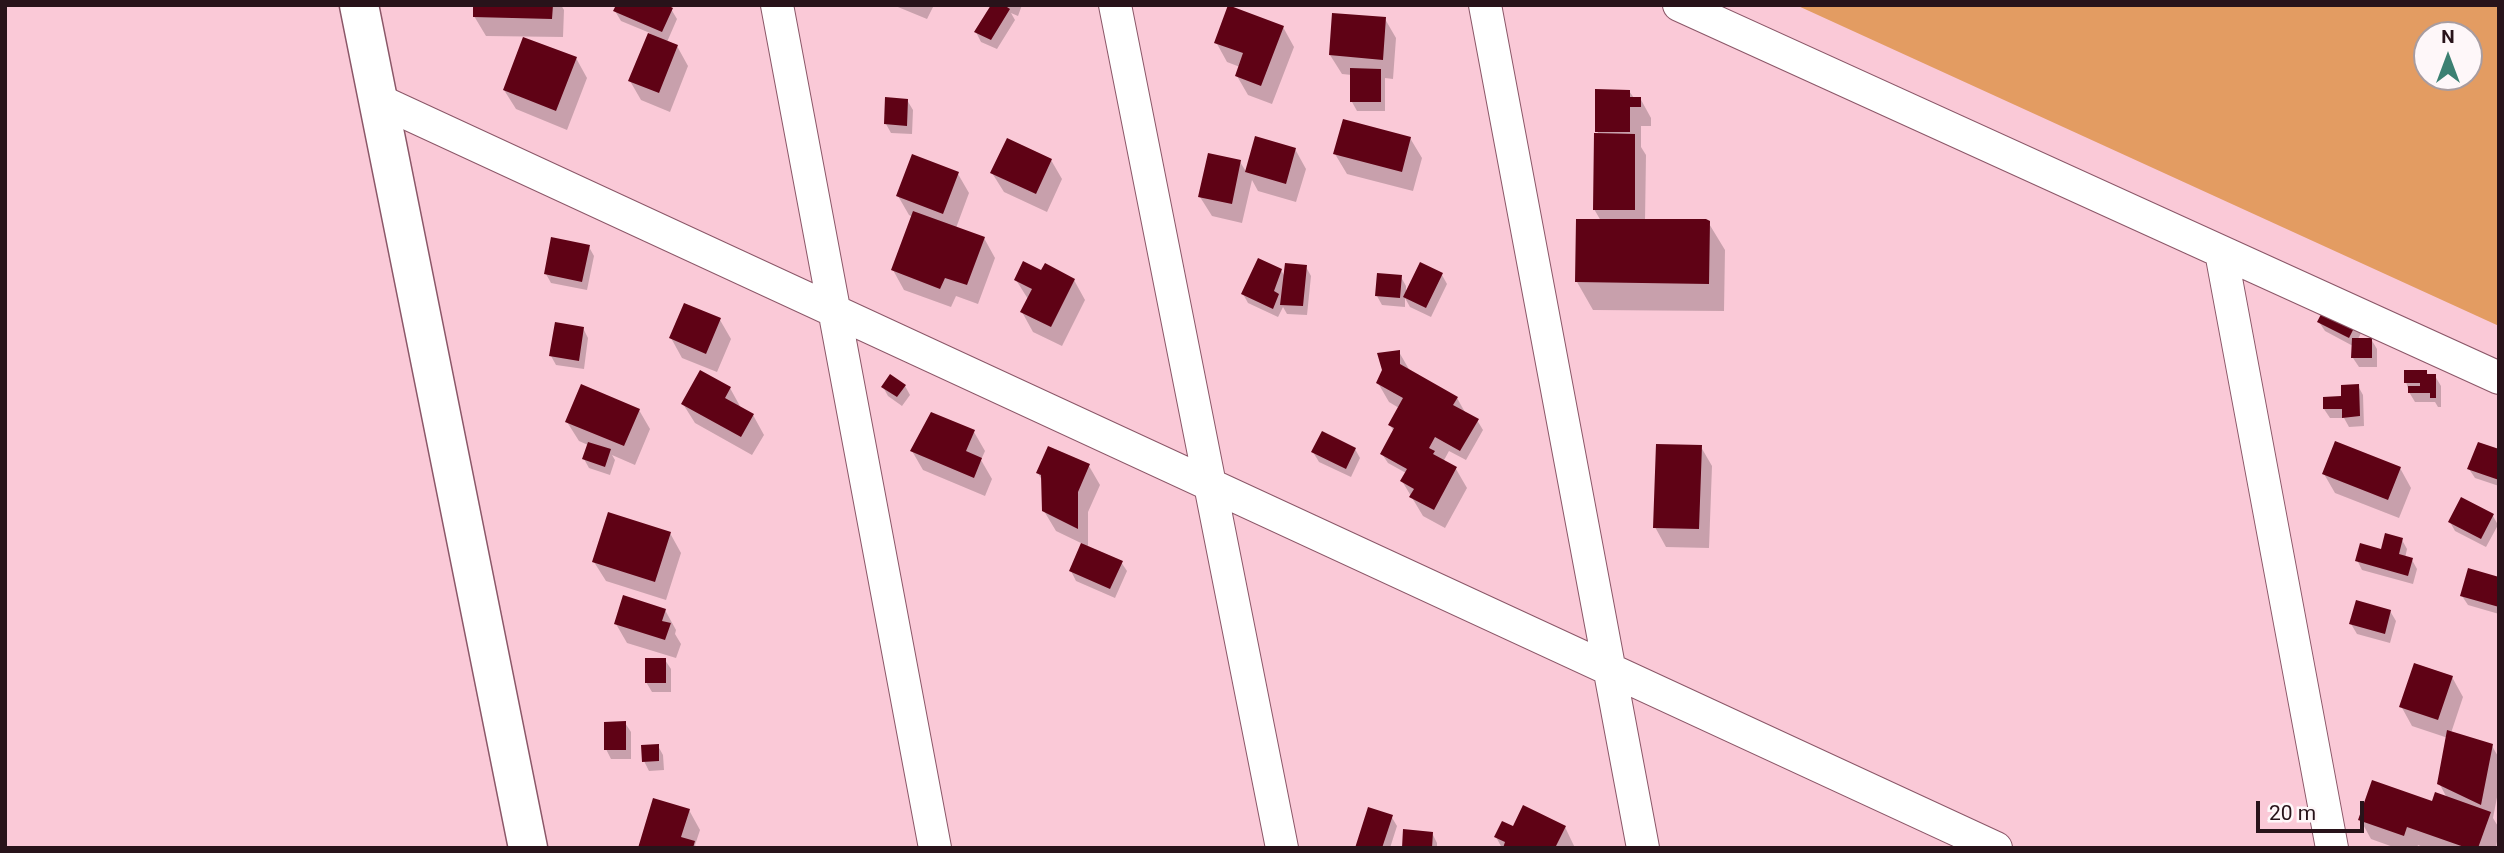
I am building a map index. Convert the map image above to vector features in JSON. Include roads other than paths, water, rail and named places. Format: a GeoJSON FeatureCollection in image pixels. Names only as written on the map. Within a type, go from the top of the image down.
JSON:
{"type":"FeatureCollection","features":[{"type":"Feature","properties":{"kind":"street"},"geometry":{"type":"LineString","coordinates":[[359,5],[528,848]]}},
{"type":"Feature","properties":{"kind":"street"},"geometry":{"type":"LineString","coordinates":[[777,5],[935,848]]}},
{"type":"Feature","properties":{"kind":"street"},"geometry":{"type":"LineString","coordinates":[[1115,5],[1282,848]]}},
{"type":"Feature","properties":{"kind":"street"},"geometry":{"type":"LineString","coordinates":[[1485,5],[1643,848]]}},
{"type":"Feature","properties":{"kind":"street"},"geometry":{"type":"LineString","coordinates":[[1679,5],[2499,378]]}},
{"type":"Feature","properties":{"kind":"street"},"geometry":{"type":"LineString","coordinates":[[378,100],[1610,669],[1980,844]]}},
{"type":"Feature","properties":{"kind":"street"},"geometry":{"type":"LineString","coordinates":[[2221,252],[2332,848]]}}]}
